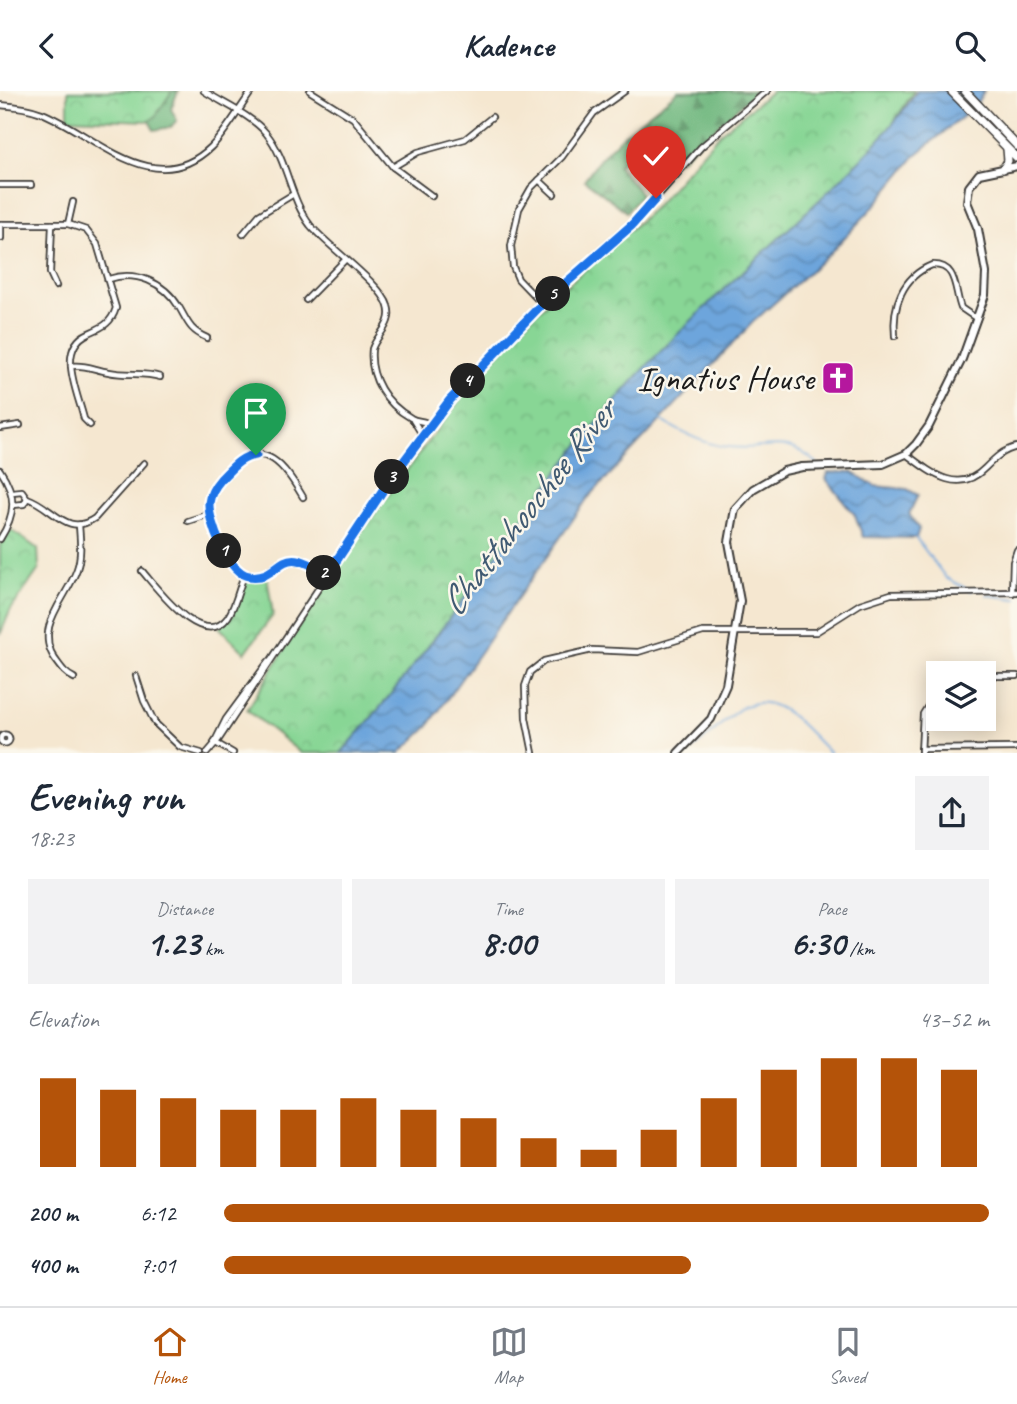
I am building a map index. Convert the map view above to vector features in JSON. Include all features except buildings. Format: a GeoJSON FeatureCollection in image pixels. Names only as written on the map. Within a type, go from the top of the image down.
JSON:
{"type":"FeatureCollection","features":[{"type":"Feature","properties":{"kind":"main road"},"geometry":{"type":"LineString","coordinates":[[951,91],[1017,158]]}},
{"type":"Feature","properties":{"kind":"main road"},"geometry":{"type":"LineString","coordinates":[[965,91],[1017,146]]}},
{"type":"Feature","properties":{"kind":"main road"},"geometry":{"type":"LineString","coordinates":[[1003,169],[1008,161],[1007,148]]}},
{"type":"Feature","properties":{"kind":"street"},"geometry":{"type":"LineString","coordinates":[[204,91],[261,128],[272,141],[292,195],[310,224],[388,305],[387,324],[372,349],[374,376],[383,394],[413,420],[423,436]]}},
{"type":"Feature","properties":{"kind":"street"},"geometry":{"type":"LineString","coordinates":[[0,105],[42,113],[116,155],[155,168],[181,165],[200,156],[212,146],[252,91]]}},
{"type":"Feature","properties":{"kind":"street"},"geometry":{"type":"LineString","coordinates":[[310,91],[353,118],[393,167],[432,196]]}},
{"type":"Feature","properties":{"kind":"street"},"geometry":{"type":"LineString","coordinates":[[542,304],[518,279],[511,253],[519,209],[597,110],[625,91]]}},
{"type":"Feature","properties":{"kind":"street"},"geometry":{"type":"LineString","coordinates":[[207,753],[423,436],[462,387],[542,304],[632,225],[723,127],[767,91]]}},
{"type":"Feature","properties":{"kind":"street"},"geometry":{"type":"LineString","coordinates":[[393,167],[418,152],[465,139],[492,117]]}},
{"type":"Feature","properties":{"kind":"street"},"geometry":{"type":"LineString","coordinates":[[678,753],[704,728],[717,709],[726,685],[740,592],[730,534],[733,513],[744,497],[791,468],[874,465],[906,454],[936,413],[985,295],[986,273],[977,225],[967,206],[968,190],[979,174],[1017,166]]}},
{"type":"Feature","properties":{"kind":"street"},"geometry":{"type":"LineString","coordinates":[[540,180],[554,194]]}},
{"type":"Feature","properties":{"kind":"street"},"geometry":{"type":"LineString","coordinates":[[0,185],[31,185]]}},
{"type":"Feature","properties":{"kind":"street"},"geometry":{"type":"LineString","coordinates":[[243,234],[259,215],[292,195]]}},
{"type":"Feature","properties":{"kind":"street"},"geometry":{"type":"LineString","coordinates":[[68,224],[73,202]]}},
{"type":"Feature","properties":{"kind":"street"},"geometry":{"type":"LineString","coordinates":[[1,239],[1,224],[68,224],[91,234],[109,279],[115,312],[106,326],[76,341],[71,350],[71,366],[84,419],[90,425]]}},
{"type":"Feature","properties":{"kind":"street"},"geometry":{"type":"LineString","coordinates":[[52,224],[50,272],[56,286]]}},
{"type":"Feature","properties":{"kind":"street"},"geometry":{"type":"LineString","coordinates":[[306,300],[345,260]]}},
{"type":"Feature","properties":{"kind":"street"},"geometry":{"type":"LineString","coordinates":[[895,336],[894,322],[902,291],[932,265],[943,266],[952,274],[961,308],[977,319]]}},
{"type":"Feature","properties":{"kind":"street"},"geometry":{"type":"LineString","coordinates":[[109,279],[130,274],[148,279],[178,305],[190,329],[207,338]]}},
{"type":"Feature","properties":{"kind":"street"},"geometry":{"type":"LineString","coordinates":[[71,366],[86,365],[112,373],[138,372],[160,377]]}},
{"type":"Feature","properties":{"kind":"street"},"geometry":{"type":"LineString","coordinates":[[413,420],[431,425]]}},
{"type":"Feature","properties":{"kind":"street"},"geometry":{"type":"LineString","coordinates":[[0,428],[20,425]]}},
{"type":"Feature","properties":{"kind":"street"},"geometry":{"type":"LineString","coordinates":[[906,454],[937,477],[957,482],[975,476],[998,455],[1017,447]]}},
{"type":"Feature","properties":{"kind":"street"},"geometry":{"type":"LineString","coordinates":[[303,497],[281,464],[266,456],[253,455],[238,462],[215,487],[209,500],[210,514],[230,564],[244,575],[259,575],[282,561],[297,558],[327,575]]}},
{"type":"Feature","properties":{"kind":"street"},"geometry":{"type":"LineString","coordinates":[[12,492],[22,491],[27,498],[61,521],[79,525],[96,518],[144,463]]}},
{"type":"Feature","properties":{"kind":"street"},"geometry":{"type":"LineString","coordinates":[[0,470],[12,492],[13,505],[10,523],[0,539]]}},
{"type":"Feature","properties":{"kind":"street"},"geometry":{"type":"LineString","coordinates":[[13,505],[24,504],[27,498]]}},
{"type":"Feature","properties":{"kind":"street"},"geometry":{"type":"LineString","coordinates":[[188,521],[210,514]]}},
{"type":"Feature","properties":{"kind":"street"},"geometry":{"type":"LineString","coordinates":[[74,678],[65,672],[50,651],[46,638],[50,622],[77,569],[79,525]]}},
{"type":"Feature","properties":{"kind":"street"},"geometry":{"type":"LineString","coordinates":[[533,753],[526,718],[525,686],[530,672],[538,664],[584,651],[638,652],[688,634],[735,631],[816,632],[860,604],[891,594],[1015,593],[1012,570],[1017,550]]}},
{"type":"Feature","properties":{"kind":"street"},"geometry":{"type":"LineString","coordinates":[[142,571],[188,619],[208,627],[219,625],[228,617],[244,575]]}},
{"type":"Feature","properties":{"kind":"street"},"geometry":{"type":"LineString","coordinates":[[136,675],[144,701],[155,721],[186,752],[192,749],[201,753]]}},
{"type":"Feature","properties":{"kind":"street"},"geometry":{"type":"LineString","coordinates":[[996,676],[1017,676]]}},
{"type":"Feature","properties":{"kind":"street"},"geometry":{"type":"LineString","coordinates":[[926,709],[923,714],[921,751],[1017,748]]}},
{"type":"Feature","properties":{"kind":"street"},"geometry":{"type":"LineString","coordinates":[[214,741],[233,753]]}},
{"type":"Feature","properties":{"kind":"green space"},"geometry":{"type":"Polygon","coordinates":[[[68,91],[172,91],[155,117],[149,121],[68,118],[68,91]]]}},
{"type":"Feature","properties":{"kind":"green space"},"geometry":{"type":"Polygon","coordinates":[[[132,91],[178,91],[171,109],[177,120],[171,127],[154,130],[132,91]]]}},
{"type":"Feature","properties":{"kind":"green space"},"geometry":{"type":"Polygon","coordinates":[[[678,91],[756,91],[679,161],[662,145],[632,153],[618,166],[641,194],[627,212],[584,180],[616,142],[678,91]]]}},
{"type":"Feature","properties":{"kind":"green space"},"geometry":{"type":"Polygon","coordinates":[[[772,91],[914,91],[885,136],[526,528],[350,753],[301,753],[247,710],[339,561],[474,380],[529,319],[653,209],[719,134],[772,91]]]}},
{"type":"Feature","properties":{"kind":"green space"},"geometry":{"type":"Polygon","coordinates":[[[11,530],[38,549],[39,569],[10,611],[0,635],[0,545],[11,530]]]}},
{"type":"Feature","properties":{"kind":"green space"},"geometry":{"type":"Polygon","coordinates":[[[267,576],[273,615],[245,653],[219,627],[234,613],[244,581],[267,576]]]}},
{"type":"Feature","properties":{"kind":"water"},"geometry":{"type":"Polygon","coordinates":[[[917,91],[984,91],[976,106],[917,154],[876,204],[829,254],[753,322],[588,498],[426,729],[400,753],[341,753],[416,662],[557,473],[632,382],[855,165],[895,122],[917,91]]]}},
{"type":"Feature","properties":{"kind":"water"},"geometry":{"type":"Polygon","coordinates":[[[852,472],[875,486],[907,489],[918,495],[909,514],[919,529],[916,538],[863,537],[855,515],[826,479],[828,473],[852,472]]]}},
{"type":"Feature","properties":{"kind":"waterway"},"geometry":{"type":"LineString","coordinates":[[659,419],[711,444],[742,448],[785,447],[795,449],[817,463]]}},
{"type":"Feature","properties":{"kind":"waterway"},"geometry":{"type":"LineString","coordinates":[[916,538],[946,578],[971,591]]}},
{"type":"Feature","properties":{"kind":"waterway"},"geometry":{"type":"LineString","coordinates":[[987,595],[1017,599]]}},
{"type":"Feature","properties":{"kind":"waterway"},"geometry":{"type":"LineString","coordinates":[[687,753],[733,714],[747,705],[761,703],[774,705],[786,712],[830,753]]}},
{"type":"Feature","properties":{"kind":"place","name":"Ignatius House"},"geometry":{"type":"Point","coordinates":[838,378]}},
{"type":"Feature","properties":{"kind":"route"},"geometry":{"type":"LineString","coordinates":[[256,455],[238,462],[219,481],[210,497],[210,514],[227,559],[234,569],[249,576],[259,575],[282,561],[297,558],[327,575],[389,481],[450,400],[542,304],[616,240],[656,198]]}},
{"type":"Feature","properties":{"kind":"water label","name":"Chattahoochee River"},"geometry":{"type":"Point","coordinates":[527,507]}}]}
